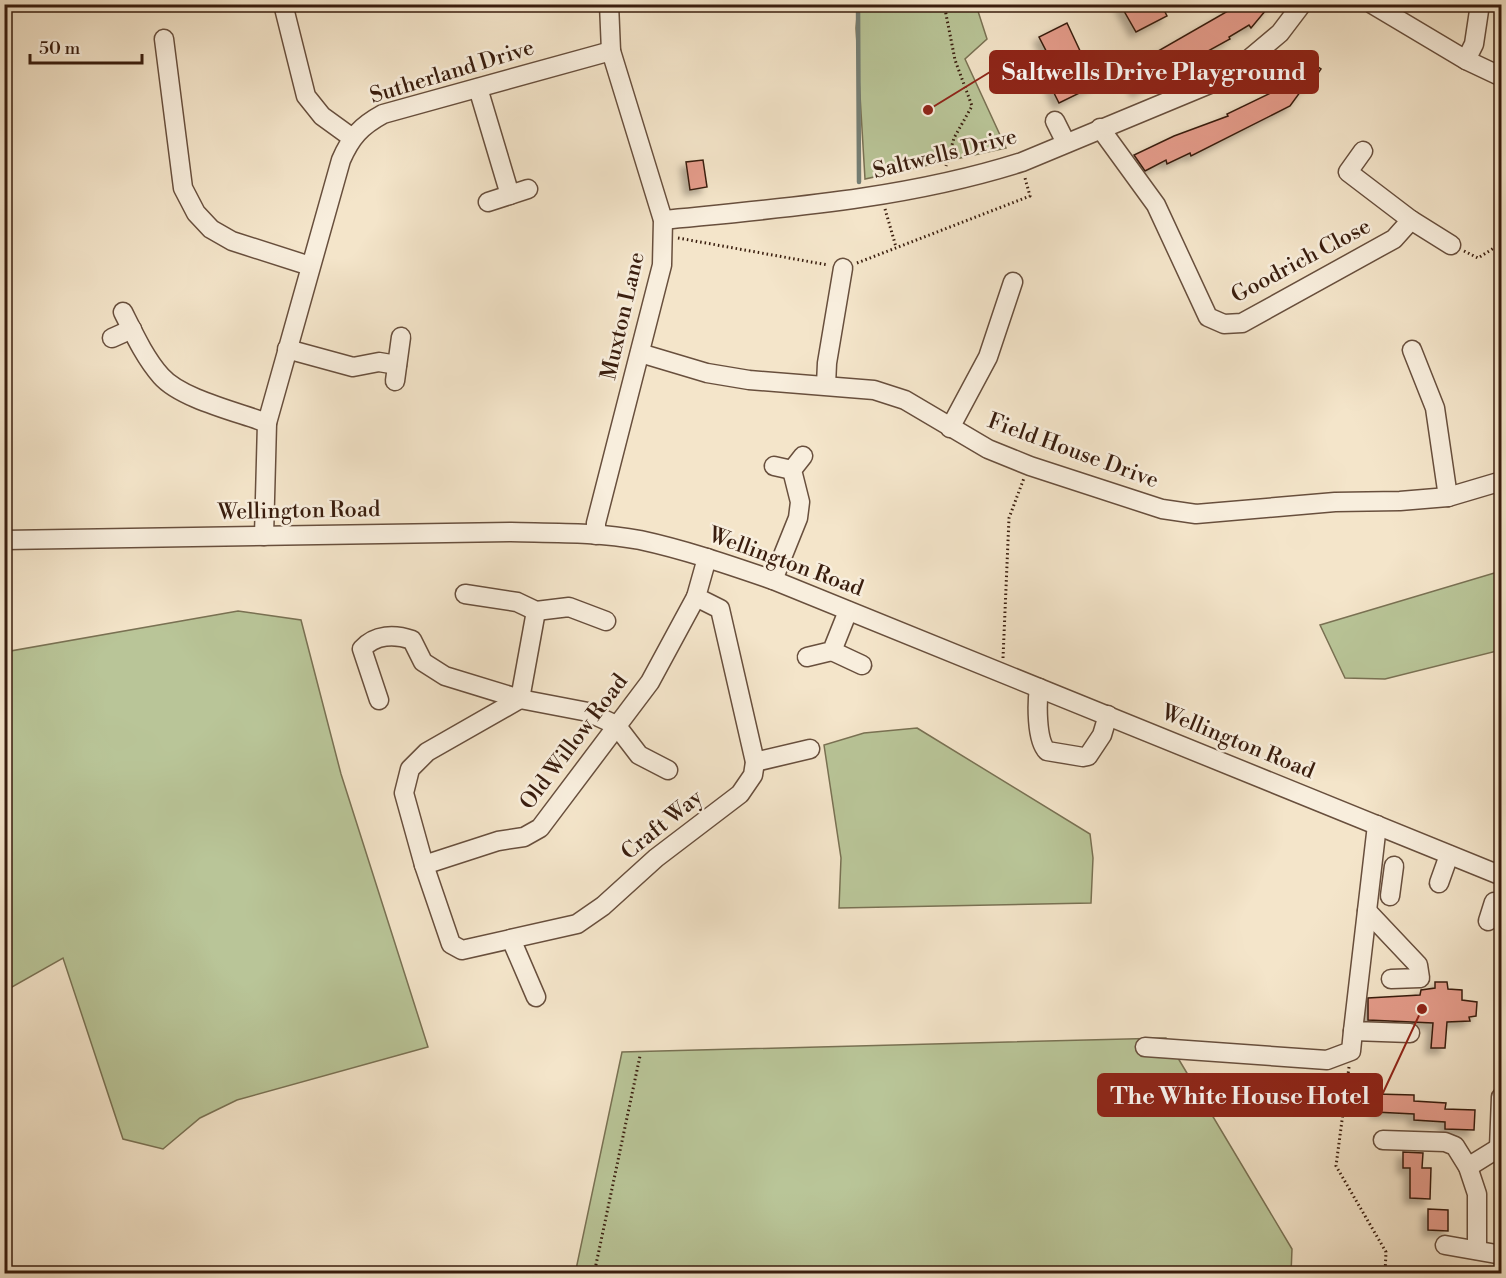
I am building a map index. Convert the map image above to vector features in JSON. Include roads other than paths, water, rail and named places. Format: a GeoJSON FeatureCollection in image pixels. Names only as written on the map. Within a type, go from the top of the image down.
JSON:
{"type":"FeatureCollection","features":[{"type":"Feature","properties":{"kind":"street"},"geometry":{"type":"LineString","coordinates":[[283,4],[306,96],[322,116],[351,137]]}},
{"type":"Feature","properties":{"kind":"street","name":"Muxton Lane"},"geometry":{"type":"LineString","coordinates":[[596,535],[596,523],[662,265],[664,227],[611,51],[609,4]]}},
{"type":"Feature","properties":{"kind":"street","name":"Saltwells Drive"},"geometry":{"type":"LineString","coordinates":[[664,227],[846,202],[942,183],[1022,162],[1229,75],[1280,33],[1302,4]]}},
{"type":"Feature","properties":{"kind":"street"},"geometry":{"type":"LineString","coordinates":[[1372,4],[1466,60],[1502,76]]}},
{"type":"Feature","properties":{"kind":"street"},"geometry":{"type":"LineString","coordinates":[[1466,60],[1474,44],[1480,4]]}},
{"type":"Feature","properties":{"kind":"street"},"geometry":{"type":"LineString","coordinates":[[164,39],[156,60],[183,188],[196,213],[211,229],[232,241],[310,266]]}},
{"type":"Feature","properties":{"kind":"street","name":"Sutherland Drive"},"geometry":{"type":"LineString","coordinates":[[264,536],[267,423],[341,160],[351,137],[365,124],[383,114],[611,51]]}},
{"type":"Feature","properties":{"kind":"street"},"geometry":{"type":"LineString","coordinates":[[478,88],[510,195]]}},
{"type":"Feature","properties":{"kind":"street"},"geometry":{"type":"LineString","coordinates":[[1055,121],[1066,143]]}},
{"type":"Feature","properties":{"kind":"street","name":"Goodrich Close"},"geometry":{"type":"LineString","coordinates":[[1100,128],[1156,205],[1208,317],[1224,324],[1242,323],[1394,239],[1411,220]]}},
{"type":"Feature","properties":{"kind":"street","name":"Goodrich Close"},"geometry":{"type":"LineString","coordinates":[[1363,151],[1348,172],[1411,220],[1451,245]]}},
{"type":"Feature","properties":{"kind":"street"},"geometry":{"type":"LineString","coordinates":[[488,202],[528,189]]}},
{"type":"Feature","properties":{"kind":"street"},"geometry":{"type":"LineString","coordinates":[[826,385],[827,363],[843,268]]}},
{"type":"Feature","properties":{"kind":"street"},"geometry":{"type":"LineString","coordinates":[[951,428],[988,357],[1013,282]]}},
{"type":"Feature","properties":{"kind":"street"},"geometry":{"type":"LineString","coordinates":[[123,312],[150,362],[163,379],[188,394],[267,423]]}},
{"type":"Feature","properties":{"kind":"street"},"geometry":{"type":"LineString","coordinates":[[111,338],[132,329]]}},
{"type":"Feature","properties":{"kind":"street"},"geometry":{"type":"LineString","coordinates":[[287,349],[353,367],[379,362],[396,373],[401,337]]}},
{"type":"Feature","properties":{"kind":"street"},"geometry":{"type":"LineString","coordinates":[[1412,350],[1435,408],[1448,497]]}},
{"type":"Feature","properties":{"kind":"street","name":"Field House Drive"},"geometry":{"type":"LineString","coordinates":[[640,353],[707,373],[749,380],[874,390],[905,400],[988,448],[1030,466],[1162,509],[1196,514],[1448,497],[1502,481]]}},
{"type":"Feature","properties":{"kind":"street"},"geometry":{"type":"LineString","coordinates":[[773,580],[798,518],[800,502],[798,463],[774,466]]}},
{"type":"Feature","properties":{"kind":"street","name":"Wellington Road"},"geometry":{"type":"LineString","coordinates":[[4,540],[511,532],[596,535],[638,540],[707,558],[773,580],[1502,876]]}},
{"type":"Feature","properties":{"kind":"street"},"geometry":{"type":"LineString","coordinates":[[707,558],[696,597],[720,609],[755,762],[810,749]]}},
{"type":"Feature","properties":{"kind":"street"},"geometry":{"type":"LineString","coordinates":[[465,594],[517,602],[536,611],[569,607],[606,621]]}},
{"type":"Feature","properties":{"kind":"street","name":"Old Willow Road"},"geometry":{"type":"LineString","coordinates":[[424,865],[498,841],[524,837],[540,828],[650,682],[696,597]]}},
{"type":"Feature","properties":{"kind":"street"},"geometry":{"type":"LineString","coordinates":[[520,699],[536,611]]}},
{"type":"Feature","properties":{"kind":"street"},"geometry":{"type":"LineString","coordinates":[[832,651],[848,611]]}},
{"type":"Feature","properties":{"kind":"street"},"geometry":{"type":"LineString","coordinates":[[379,700],[362,649],[368,643],[395,634],[412,640],[423,662],[445,676],[520,699],[588,712],[616,726],[639,755],[668,770]]}},
{"type":"Feature","properties":{"kind":"street"},"geometry":{"type":"LineString","coordinates":[[807,657],[832,651],[862,664]]}},
{"type":"Feature","properties":{"kind":"street"},"geometry":{"type":"LineString","coordinates":[[1039,687],[1037,701],[1041,741],[1047,751],[1088,756],[1102,735],[1108,715]]}},
{"type":"Feature","properties":{"kind":"street"},"geometry":{"type":"LineString","coordinates":[[424,865],[404,794],[410,769],[426,752],[520,699]]}},
{"type":"Feature","properties":{"kind":"street","name":"Craft Way"},"geometry":{"type":"LineString","coordinates":[[424,865],[451,944],[462,950],[577,924],[603,906],[656,858],[740,794],[753,775],[755,762]]}},
{"type":"Feature","properties":{"kind":"street"},"geometry":{"type":"LineString","coordinates":[[1145,1047],[1327,1060],[1351,1051],[1377,825]]}},
{"type":"Feature","properties":{"kind":"street"},"geometry":{"type":"LineString","coordinates":[[1438,882],[1449,855]]}},
{"type":"Feature","properties":{"kind":"street"},"geometry":{"type":"LineString","coordinates":[[1390,896],[1394,866]]}},
{"type":"Feature","properties":{"kind":"street"},"geometry":{"type":"LineString","coordinates":[[1488,921],[1494,902]]}},
{"type":"Feature","properties":{"kind":"street"},"geometry":{"type":"LineString","coordinates":[[1367,912],[1418,965],[1420,978],[1391,980]]}},
{"type":"Feature","properties":{"kind":"street"},"geometry":{"type":"LineString","coordinates":[[511,939],[536,997]]}},
{"type":"Feature","properties":{"kind":"street"},"geometry":{"type":"LineString","coordinates":[[1353,1031],[1410,1033]]}},
{"type":"Feature","properties":{"kind":"street"},"geometry":{"type":"LineString","coordinates":[[1468,1167],[1501,1147],[1501,1097]]}},
{"type":"Feature","properties":{"kind":"street"},"geometry":{"type":"LineString","coordinates":[[1383,1140],[1445,1143],[1455,1146],[1468,1167],[1478,1194],[1477,1250]]}},
{"type":"Feature","properties":{"kind":"street"},"geometry":{"type":"LineString","coordinates":[[1445,1245],[1502,1255]]}},
{"type":"Feature","properties":{"kind":"waterway"},"geometry":{"type":"LineString","coordinates":[[858,4],[859,182]]}},
{"type":"Feature","properties":{"kind":"place","name":"Saltwells Drive Playground"},"geometry":{"type":"Point","coordinates":[928,110]}},
{"type":"Feature","properties":{"kind":"place","name":"The White House Hotel"},"geometry":{"type":"Point","coordinates":[1422,1009]}}]}
